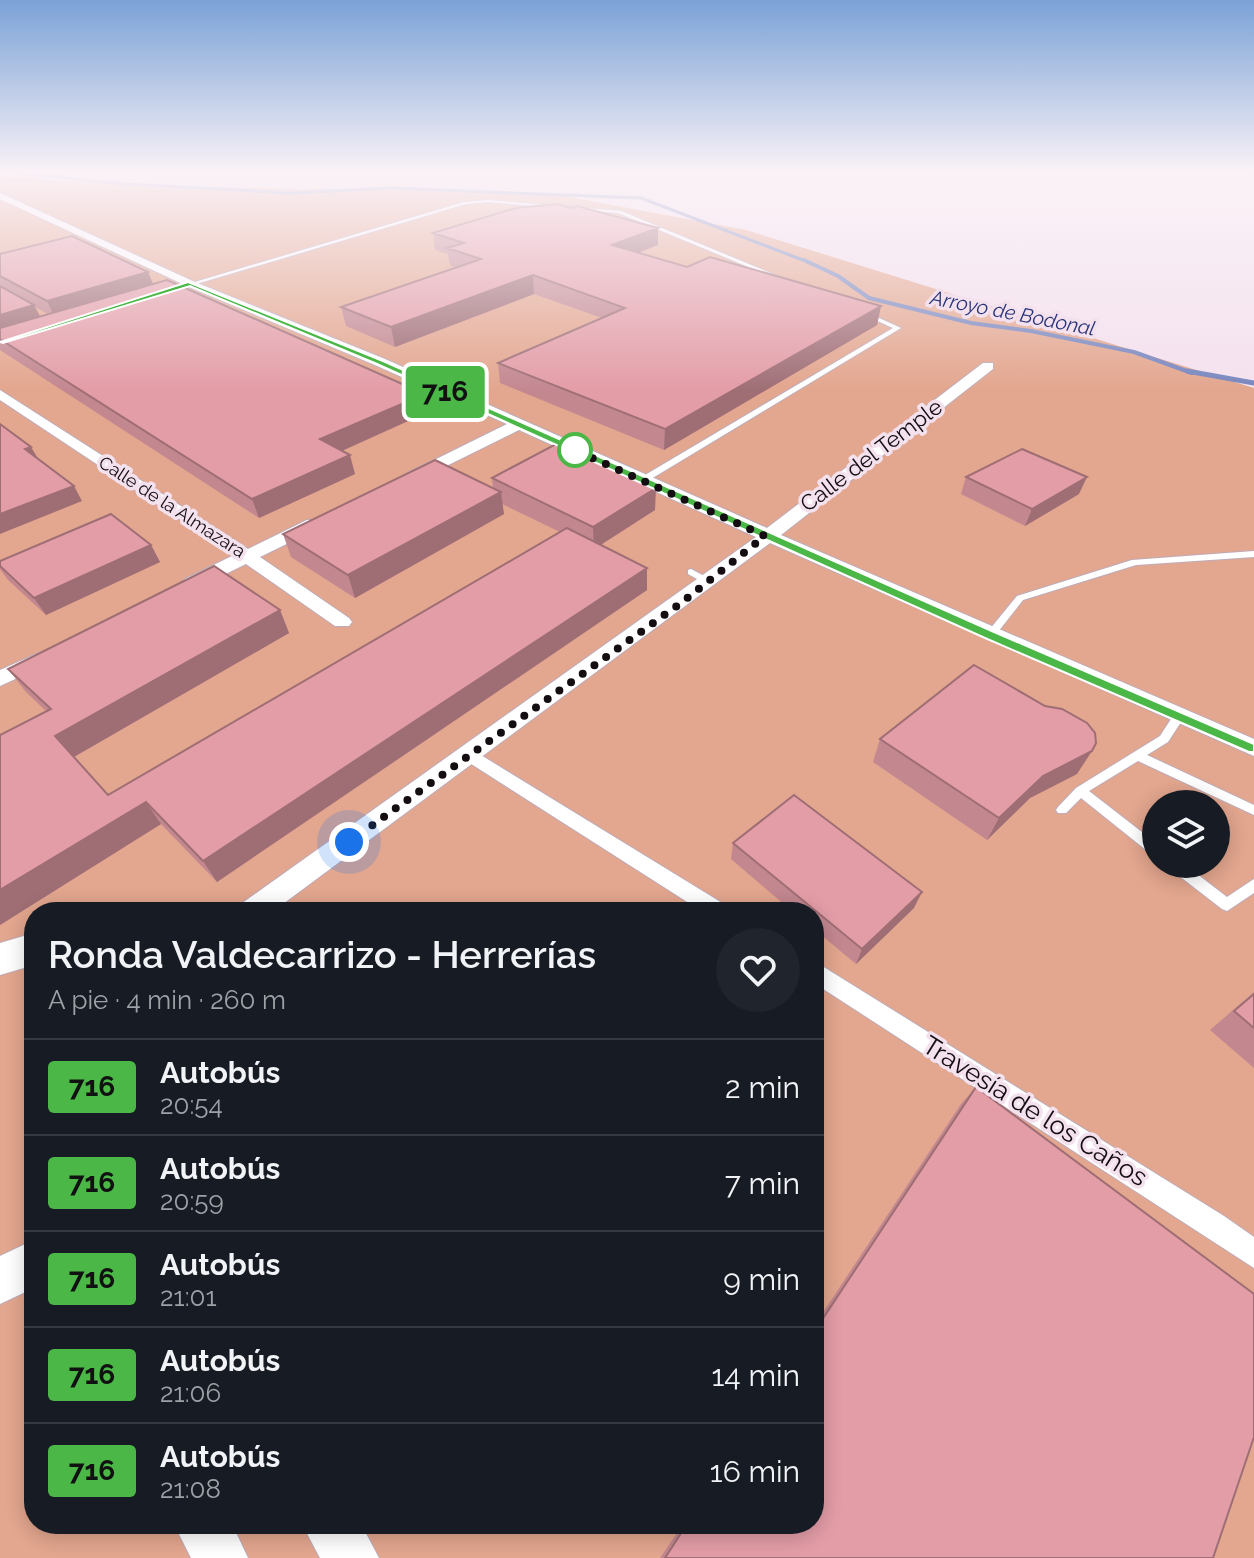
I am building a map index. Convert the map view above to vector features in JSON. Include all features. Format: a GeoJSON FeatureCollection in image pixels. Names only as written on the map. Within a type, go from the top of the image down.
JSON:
{"type":"FeatureCollection","features":[{"type":"Feature","properties":{"kind":"street"},"geometry":{"type":"LineString","coordinates":[[101,246],[183,286],[518,425],[990,635],[1254,748]]}},
{"type":"Feature","properties":{"kind":"street","name":"Calle del Temple"},"geometry":{"type":"LineString","coordinates":[[265,902],[471,755],[700,577],[765,536],[988,366]]}},
{"type":"Feature","properties":{"kind":"street","name":"Calle de la Almazara"},"geometry":{"type":"LineString","coordinates":[[0,394],[342,622]]}},
{"type":"Feature","properties":{"kind":"street"},"geometry":{"type":"LineString","coordinates":[[397,484],[518,425]]}},
{"type":"Feature","properties":{"kind":"street"},"geometry":{"type":"LineString","coordinates":[[179,590],[329,517]]}},
{"type":"Feature","properties":{"kind":"street"},"geometry":{"type":"LineString","coordinates":[[0,679],[55,652]]}},
{"type":"Feature","properties":{"kind":"street"},"geometry":{"type":"LineString","coordinates":[[471,755],[704,902]]}},
{"type":"Feature","properties":{"kind":"street"},"geometry":{"type":"LineString","coordinates":[[0,959],[24,952]]}},
{"type":"Feature","properties":{"kind":"street","name":"Travesía de los Caños"},"geometry":{"type":"LineString","coordinates":[[824,977],[1215,1225],[1254,1254]]}},
{"type":"Feature","properties":{"kind":"street"},"geometry":{"type":"LineString","coordinates":[[207,1534],[221,1558]]}},
{"type":"Feature","properties":{"kind":"street"},"geometry":{"type":"LineString","coordinates":[[336,1534],[352,1558]]}},
{"type":"Feature","properties":{"kind":"lane"},"geometry":{"type":"LineString","coordinates":[[183,286],[320,246]]}},
{"type":"Feature","properties":{"kind":"lane"},"geometry":{"type":"LineString","coordinates":[[701,246],[786,281]]}},
{"type":"Feature","properties":{"kind":"lane"},"geometry":{"type":"LineString","coordinates":[[643,480],[898,328],[856,310]]}},
{"type":"Feature","properties":{"kind":"lane"},"geometry":{"type":"LineString","coordinates":[[990,635],[1020,598],[1135,562],[1254,554]]}},
{"type":"Feature","properties":{"kind":"lane"},"geometry":{"type":"LineString","coordinates":[[1062,810],[1080,791],[1164,739],[1179,716]]}},
{"type":"Feature","properties":{"kind":"lane"},"geometry":{"type":"LineString","coordinates":[[1137,755],[1254,810]]}},
{"type":"Feature","properties":{"kind":"lane"},"geometry":{"type":"LineString","coordinates":[[1080,791],[1142,839]]}},
{"type":"Feature","properties":{"kind":"lane"},"geometry":{"type":"LineString","coordinates":[[1192,878],[1227,905],[1254,885]]}},
{"type":"Feature","properties":{"kind":"shaded area"},"geometry":{"type":"Polygon","coordinates":[[[0,246],[796,246],[1254,388],[1254,1558],[0,1558],[0,246]]]}},
{"type":"Feature","properties":{"kind":"building"},"geometry":{"type":"Polygon","coordinates":[[[33,246],[92,246],[148,272],[47,301],[0,276],[0,254],[33,246]]]}},
{"type":"Feature","properties":{"kind":"building"},"geometry":{"type":"Polygon","coordinates":[[[614,246],[687,267],[710,257],[881,306],[665,429],[498,363],[625,308],[533,275],[391,327],[341,307],[481,259],[447,248],[614,246]]]}},
{"type":"Feature","properties":{"kind":"building"},"geometry":{"type":"Polygon","coordinates":[[[167,280],[425,394],[320,439],[350,455],[252,499],[0,339],[0,328],[167,280]]]}},
{"type":"Feature","properties":{"kind":"building"},"geometry":{"type":"Polygon","coordinates":[[[0,286],[34,305],[0,315],[0,286]]]}},
{"type":"Feature","properties":{"kind":"building"},"geometry":{"type":"Polygon","coordinates":[[[0,424],[31,447],[25,449],[74,486],[0,514],[0,424]]]}},
{"type":"Feature","properties":{"kind":"building"},"geometry":{"type":"Polygon","coordinates":[[[556,444],[656,488],[593,527],[492,478],[556,444]]]}},
{"type":"Feature","properties":{"kind":"building"},"geometry":{"type":"Polygon","coordinates":[[[1022,449],[1087,477],[1032,509],[966,477],[1022,449]]]}},
{"type":"Feature","properties":{"kind":"building"},"geometry":{"type":"Polygon","coordinates":[[[435,460],[501,492],[348,575],[283,534],[435,460]]]}},
{"type":"Feature","properties":{"kind":"building"},"geometry":{"type":"Polygon","coordinates":[[[111,514],[151,545],[34,598],[0,566],[0,561],[111,514]]]}},
{"type":"Feature","properties":{"kind":"building"},"geometry":{"type":"Polygon","coordinates":[[[567,528],[647,568],[203,861],[146,802],[0,890],[0,735],[51,709],[8,669],[214,566],[280,610],[55,736],[108,795],[567,528]]]}},
{"type":"Feature","properties":{"kind":"building"},"geometry":{"type":"Polygon","coordinates":[[[974,665],[1045,706],[1062,709],[1087,723],[1095,733],[1096,743],[1092,751],[1043,776],[999,818],[880,739],[974,665]]]}},
{"type":"Feature","properties":{"kind":"building"},"geometry":{"type":"Polygon","coordinates":[[[794,795],[922,892],[862,949],[824,918],[824,902],[805,902],[733,843],[794,795]]]}},
{"type":"Feature","properties":{"kind":"building"},"geometry":{"type":"Polygon","coordinates":[[[1254,994],[1254,1028],[1234,1011],[1254,994]]]}},
{"type":"Feature","properties":{"kind":"building"},"geometry":{"type":"Polygon","coordinates":[[[976,1087],[1254,1294],[1254,1437],[1213,1558],[665,1558],[681,1534],[824,1534],[824,1317],[976,1087]]]}},
{"type":"Feature","properties":{"kind":"waterway","name":"Arroyo de Bodonal"},"geometry":{"type":"LineString","coordinates":[[765,246],[808,262]]}},
{"type":"Feature","properties":{"kind":"waterway","name":"Arroyo de Bodonal"},"geometry":{"type":"LineString","coordinates":[[804,260],[838,276],[869,298],[971,323],[1031,331],[1134,352],[1192,373]]}},
{"type":"Feature","properties":{"kind":"waterway","name":"Arroyo de Bodonal"},"geometry":{"type":"LineString","coordinates":[[1187,371],[1254,383]]}},
{"type":"Feature","properties":{"kind":"bus line","name":"716"},"geometry":{"type":"LineString","coordinates":[[0,342],[191,284],[380,362],[765,536],[1254,748]]}},
{"type":"Feature","properties":{"kind":"route"},"geometry":{"type":"LineString","coordinates":[[349,842],[681,603],[765,536],[568,447],[575,450]]}}]}
